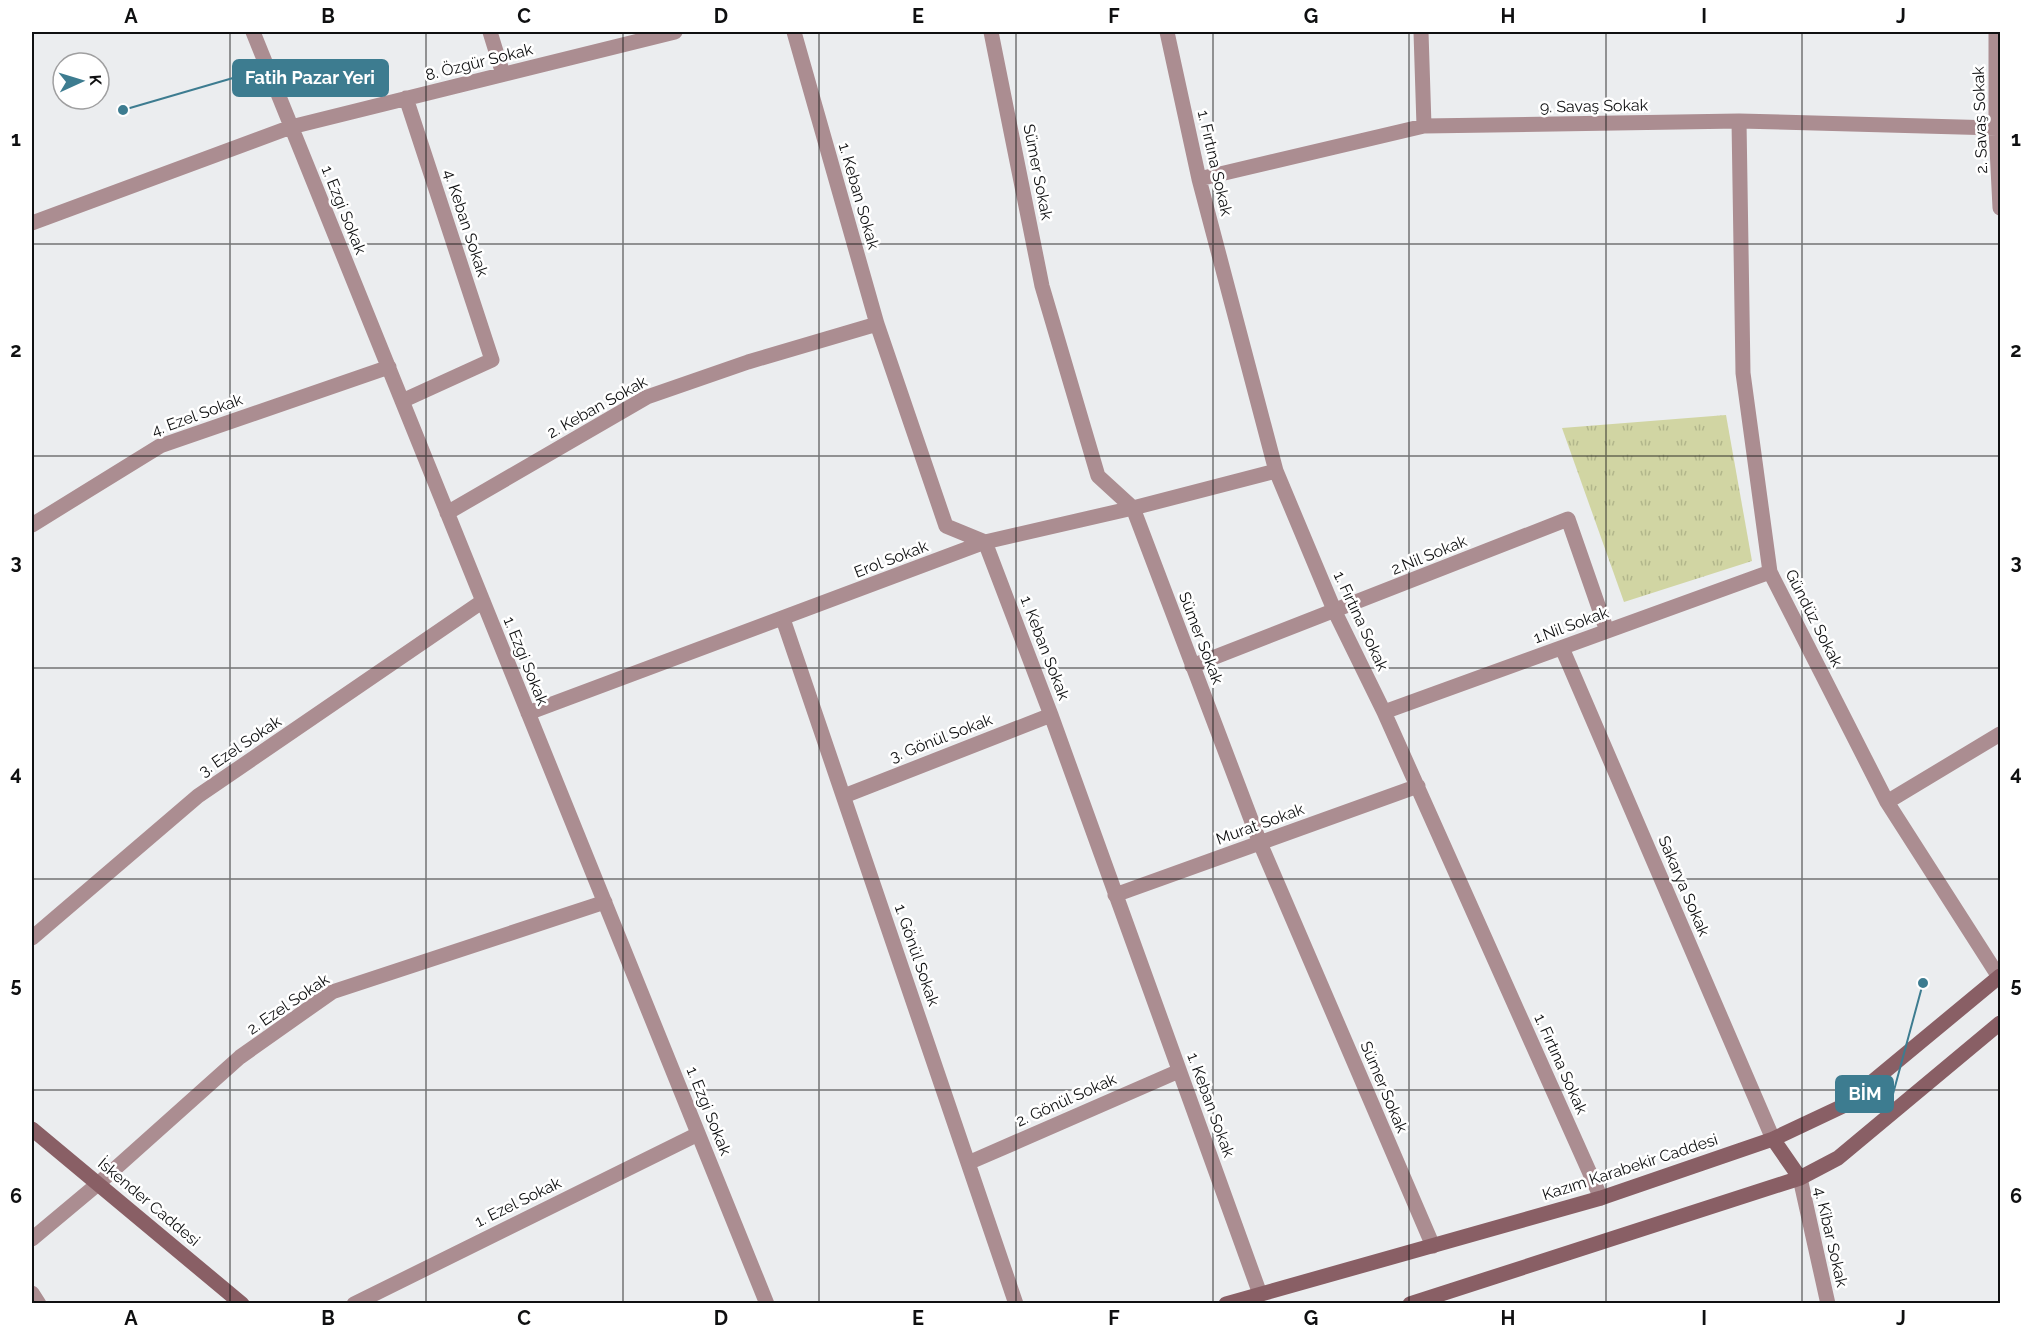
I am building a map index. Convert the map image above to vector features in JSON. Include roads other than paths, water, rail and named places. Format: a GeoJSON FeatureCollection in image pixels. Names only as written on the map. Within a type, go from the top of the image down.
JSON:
{"type":"FeatureCollection","features":[{"type":"Feature","properties":{"kind":"street","name":"1. Ezgi Sokak"},"geometry":{"type":"LineString","coordinates":[[253,32],[767,1304]]}},
{"type":"Feature","properties":{"kind":"street"},"geometry":{"type":"LineString","coordinates":[[490,32],[503,74]]}},
{"type":"Feature","properties":{"kind":"street","name":"8. Özgür Sokak"},"geometry":{"type":"LineString","coordinates":[[32,224],[291,127],[675,32]]}},
{"type":"Feature","properties":{"kind":"street","name":"1. Keban Sokak"},"geometry":{"type":"LineString","coordinates":[[794,32],[877,324],[946,526],[985,542],[1052,714],[1260,1294]]}},
{"type":"Feature","properties":{"kind":"street","name":"Sümer Sokak"},"geometry":{"type":"LineString","coordinates":[[992,32],[1042,286],[1098,476],[1133,508],[1260,843],[1433,1246]]}},
{"type":"Feature","properties":{"kind":"street","name":"1. Fırtına Sokak"},"geometry":{"type":"LineString","coordinates":[[1167,32],[1199,179],[1276,471],[1335,612],[1418,786],[1601,1198]]}},
{"type":"Feature","properties":{"kind":"street"},"geometry":{"type":"LineString","coordinates":[[1421,32],[1425,126]]}},
{"type":"Feature","properties":{"kind":"street","name":"2. Savaş Sokak"},"geometry":{"type":"LineString","coordinates":[[1996,32],[1996,128],[2001,208]]}},
{"type":"Feature","properties":{"kind":"street","name":"4. Keban Sokak"},"geometry":{"type":"LineString","coordinates":[[402,401],[492,360],[406,98]]}},
{"type":"Feature","properties":{"kind":"street","name":"9. Savaş Sokak"},"geometry":{"type":"LineString","coordinates":[[1199,179],[1425,126],[1740,122],[1996,128]]}},
{"type":"Feature","properties":{"kind":"street","name":"Gündüz Sokak"},"geometry":{"type":"LineString","coordinates":[[1740,122],[1743,373],[1770,572],[1887,802],[2000,977]]}},
{"type":"Feature","properties":{"kind":"street","name":"2. Keban Sokak"},"geometry":{"type":"LineString","coordinates":[[447,513],[647,397],[748,362],[877,324]]}},
{"type":"Feature","properties":{"kind":"street","name":"4. Ezel Sokak"},"geometry":{"type":"LineString","coordinates":[[32,525],[160,446],[389,367]]}},
{"type":"Feature","properties":{"kind":"street","name":"Erol Sokak"},"geometry":{"type":"LineString","coordinates":[[528,713],[985,542],[1133,508],[1276,471]]}},
{"type":"Feature","properties":{"kind":"street","name":"2.Nil Sokak"},"geometry":{"type":"LineString","coordinates":[[1192,666],[1568,519],[1607,631]]}},
{"type":"Feature","properties":{"kind":"street","name":"1.Nil Sokak"},"geometry":{"type":"LineString","coordinates":[[1384,712],[1770,572]]}},
{"type":"Feature","properties":{"kind":"street","name":"3. Ezel Sokak"},"geometry":{"type":"LineString","coordinates":[[32,938],[198,796],[483,601]]}},
{"type":"Feature","properties":{"kind":"street","name":"1. Gönül Sokak"},"geometry":{"type":"LineString","coordinates":[[783,619],[1016,1304]]}},
{"type":"Feature","properties":{"kind":"street","name":"Sakarya Sokak"},"geometry":{"type":"LineString","coordinates":[[1562,648],[1773,1138]]}},
{"type":"Feature","properties":{"kind":"street","name":"3. Gönül Sokak"},"geometry":{"type":"LineString","coordinates":[[844,796],[1052,714]]}},
{"type":"Feature","properties":{"kind":"street"},"geometry":{"type":"LineString","coordinates":[[1887,802],[2001,734]]}},
{"type":"Feature","properties":{"kind":"street","name":"Murat Sokak"},"geometry":{"type":"LineString","coordinates":[[1115,895],[1418,786]]}},
{"type":"Feature","properties":{"kind":"street","name":"2. Ezel Sokak"},"geometry":{"type":"LineString","coordinates":[[32,1239],[240,1058],[332,992],[604,902]]}},
{"type":"Feature","properties":{"kind":"street","name":"Kazım Karabekir Caddesi"},"geometry":{"type":"LineString","coordinates":[[1226,1304],[1601,1198],[1773,1138],[1843,1106],[2000,977]]}},
{"type":"Feature","properties":{"kind":"street"},"geometry":{"type":"LineString","coordinates":[[1410,1304],[1433,1300],[1800,1178],[1838,1158],[2001,1023]]}},
{"type":"Feature","properties":{"kind":"street","name":"2. Gönül Sokak"},"geometry":{"type":"LineString","coordinates":[[968,1163],[1179,1071]]}},
{"type":"Feature","properties":{"kind":"street","name":"İskender Caddesi"},"geometry":{"type":"LineString","coordinates":[[32,1129],[242,1304]]}},
{"type":"Feature","properties":{"kind":"street","name":"1. Ezel Sokak"},"geometry":{"type":"LineString","coordinates":[[354,1304],[698,1134]]}},
{"type":"Feature","properties":{"kind":"street"},"geometry":{"type":"LineString","coordinates":[[1773,1138],[1800,1178]]}},
{"type":"Feature","properties":{"kind":"street","name":"4. Kibar Sokak"},"geometry":{"type":"LineString","coordinates":[[1800,1178],[1828,1304]]}},
{"type":"Feature","properties":{"kind":"street"},"geometry":{"type":"LineString","coordinates":[[32,1293],[39,1304]]}},
{"type":"Feature","properties":{"kind":"place","name":"Fatih Pazar Yeri"},"geometry":{"type":"Point","coordinates":[123,110]}},
{"type":"Feature","properties":{"kind":"place","name":"BİM"},"geometry":{"type":"Point","coordinates":[1923,983]}}]}
